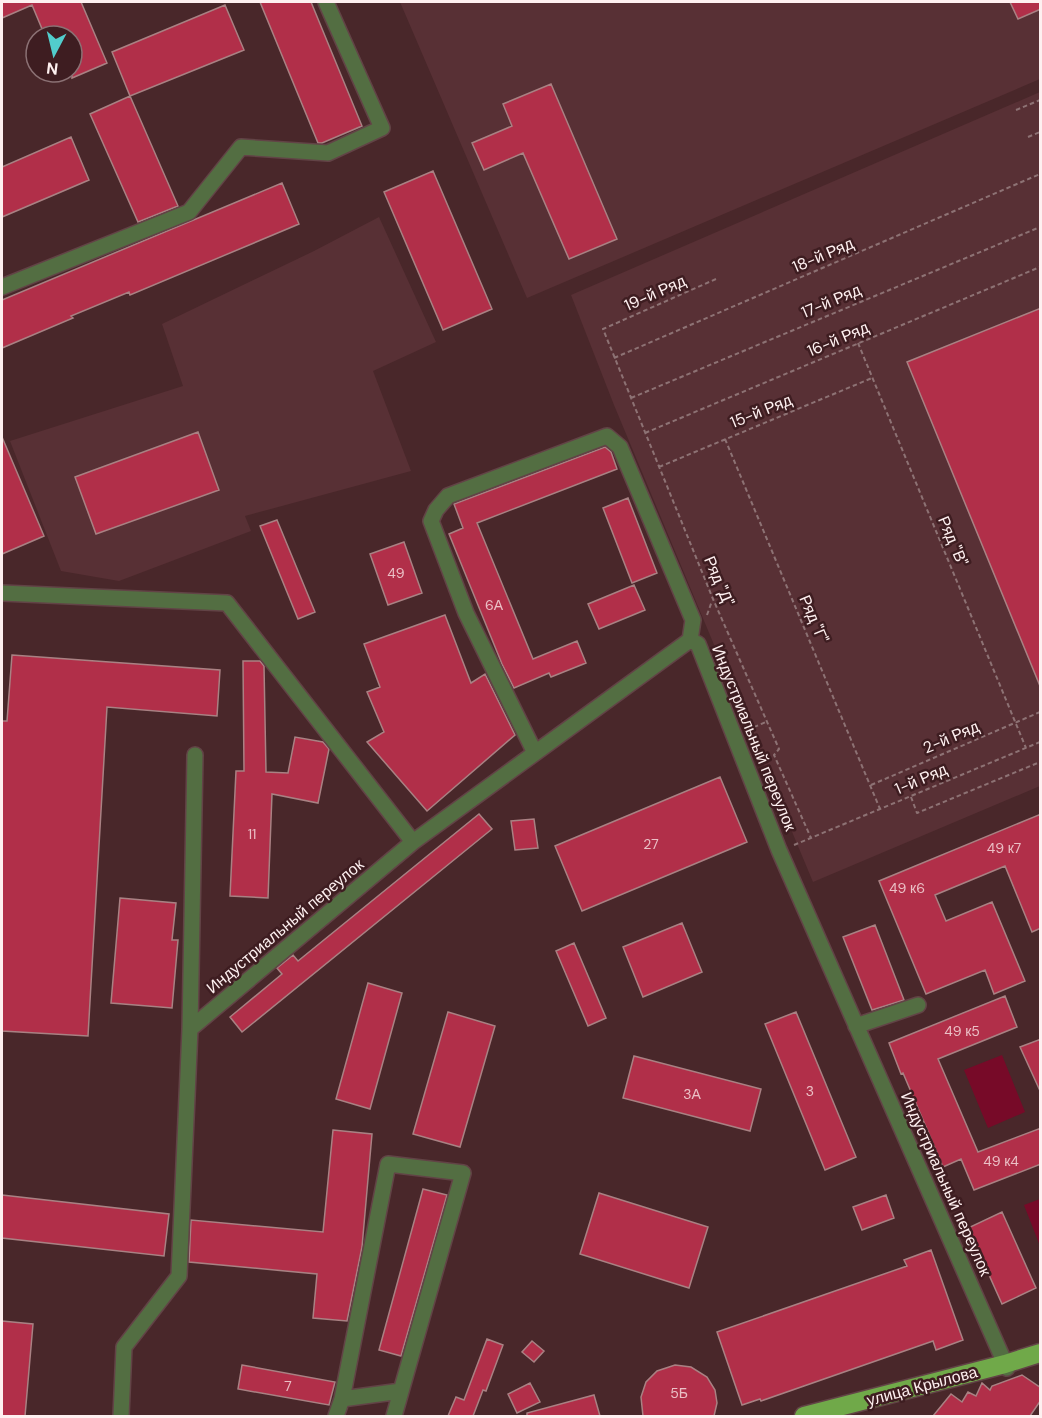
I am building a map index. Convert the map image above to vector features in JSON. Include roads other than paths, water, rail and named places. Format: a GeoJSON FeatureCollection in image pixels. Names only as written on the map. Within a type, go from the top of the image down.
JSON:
{"type":"FeatureCollection","features":[{"type":"Feature","properties":{"kind":"main road","name":"улица Крылова"},"geometry":{"type":"LineString","coordinates":[[804,1416],[1006,1366],[1041,1355]]}},
{"type":"Feature","properties":{"kind":"main road"},"geometry":{"type":"LineString","coordinates":[[824,1416],[1006,1366]]}},
{"type":"Feature","properties":{"kind":"street"},"geometry":{"type":"LineString","coordinates":[[2,287],[189,212],[241,147],[328,153],[382,129],[326,2]]}},
{"type":"Feature","properties":{"kind":"street"},"geometry":{"type":"LineString","coordinates":[[536,753],[466,613],[431,521],[448,496],[608,436],[620,447],[693,620],[690,640]]}},
{"type":"Feature","properties":{"kind":"street"},"geometry":{"type":"LineString","coordinates":[[2,593],[226,603],[414,842]]}},
{"type":"Feature","properties":{"kind":"street","name":"Индустриальный переулок"},"geometry":{"type":"LineString","coordinates":[[190,1029],[414,842],[690,640],[698,644],[779,850],[1006,1366]]}},
{"type":"Feature","properties":{"kind":"street"},"geometry":{"type":"LineString","coordinates":[[121,1416],[124,1347],[179,1276],[190,1029],[195,755]]}},
{"type":"Feature","properties":{"kind":"street"},"geometry":{"type":"LineString","coordinates":[[856,1026],[918,1005]]}},
{"type":"Feature","properties":{"kind":"street"},"geometry":{"type":"LineString","coordinates":[[336,1416],[342,1399],[388,1164],[463,1173],[394,1416]]}},
{"type":"Feature","properties":{"kind":"street"},"geometry":{"type":"LineString","coordinates":[[342,1399],[401,1391]]}}]}
